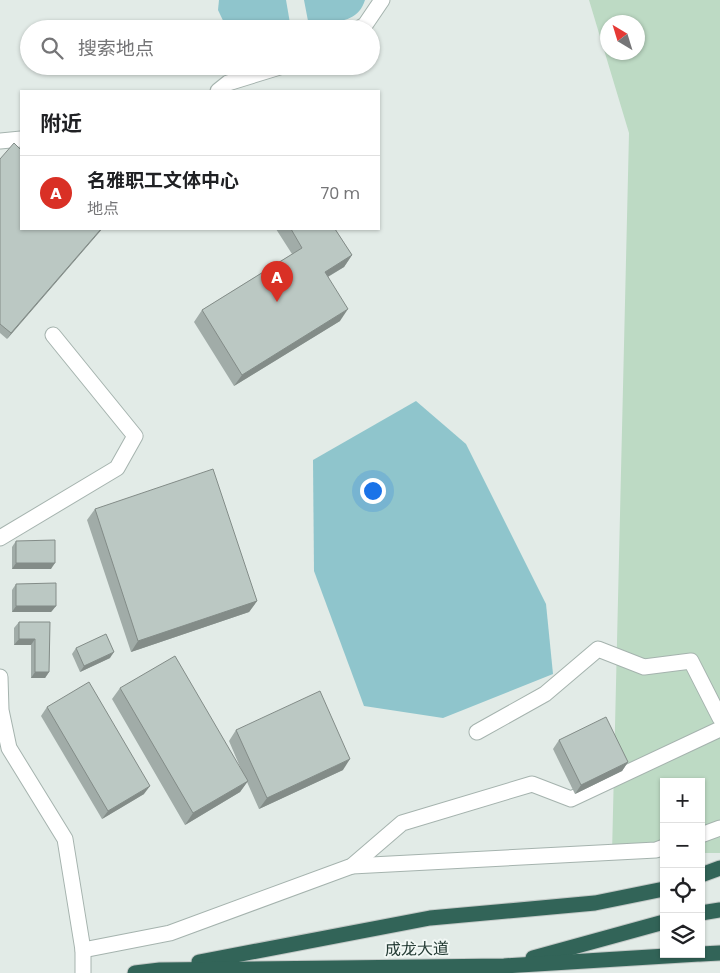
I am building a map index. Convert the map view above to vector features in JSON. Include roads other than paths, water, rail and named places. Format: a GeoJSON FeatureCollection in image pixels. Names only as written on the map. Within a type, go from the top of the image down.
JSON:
{"type":"FeatureCollection","features":[{"type":"Feature","properties":{"kind":"highway"},"geometry":{"type":"LineString","coordinates":[[705,874],[720,868]]}},
{"type":"Feature","properties":{"kind":"highway"},"geometry":{"type":"LineString","coordinates":[[160,970],[430,918],[595,903],[660,890]]}},
{"type":"Feature","properties":{"kind":"highway"},"geometry":{"type":"LineString","coordinates":[[705,913],[720,910]]}},
{"type":"Feature","properties":{"kind":"highway"},"geometry":{"type":"LineString","coordinates":[[504,966],[660,923]]}},
{"type":"Feature","properties":{"kind":"highway","name":"成龙大道"},"geometry":{"type":"LineString","coordinates":[[705,954],[720,953]]}},
{"type":"Feature","properties":{"kind":"highway","name":"成龙大道"},"geometry":{"type":"LineString","coordinates":[[135,973],[160,970],[504,966],[660,956]]}},
{"type":"Feature","properties":{"kind":"street"},"geometry":{"type":"LineString","coordinates":[[368,20],[382,0]]}},
{"type":"Feature","properties":{"kind":"street"},"geometry":{"type":"LineString","coordinates":[[219,90],[228,83],[254,75]]}},
{"type":"Feature","properties":{"kind":"street"},"geometry":{"type":"LineString","coordinates":[[0,141],[20,139]]}},
{"type":"Feature","properties":{"kind":"street"},"geometry":{"type":"LineString","coordinates":[[0,538],[117,468],[135,436],[53,335]]}},
{"type":"Feature","properties":{"kind":"street"},"geometry":{"type":"LineString","coordinates":[[477,732],[546,694],[598,649],[644,667],[691,661],[720,718]]}},
{"type":"Feature","properties":{"kind":"street"},"geometry":{"type":"LineString","coordinates":[[0,677],[2,710],[9,748],[65,839],[83,950],[83,973]]}},
{"type":"Feature","properties":{"kind":"street"},"geometry":{"type":"LineString","coordinates":[[352,866],[402,823],[532,784],[571,799],[720,729]]}},
{"type":"Feature","properties":{"kind":"street"},"geometry":{"type":"LineString","coordinates":[[705,834],[720,828]]}},
{"type":"Feature","properties":{"kind":"street"},"geometry":{"type":"LineString","coordinates":[[83,950],[170,933],[352,866],[660,848]]}},
{"type":"Feature","properties":{"kind":"water"},"geometry":{"type":"Polygon","coordinates":[[[219,0],[286,0],[289,20],[223,20],[218,10],[219,0]]]}},
{"type":"Feature","properties":{"kind":"water"},"geometry":{"type":"Polygon","coordinates":[[[304,0],[365,0],[356,14],[344,20],[308,20],[304,0]]]}},
{"type":"Feature","properties":{"kind":"water"},"geometry":{"type":"Polygon","coordinates":[[[416,401],[466,444],[546,604],[553,674],[443,718],[364,706],[314,571],[313,460],[416,401]]]}},
{"type":"Feature","properties":{"kind":"place","name":"名雅职工文体中心"},"geometry":{"type":"Point","coordinates":[277,302]}}]}
